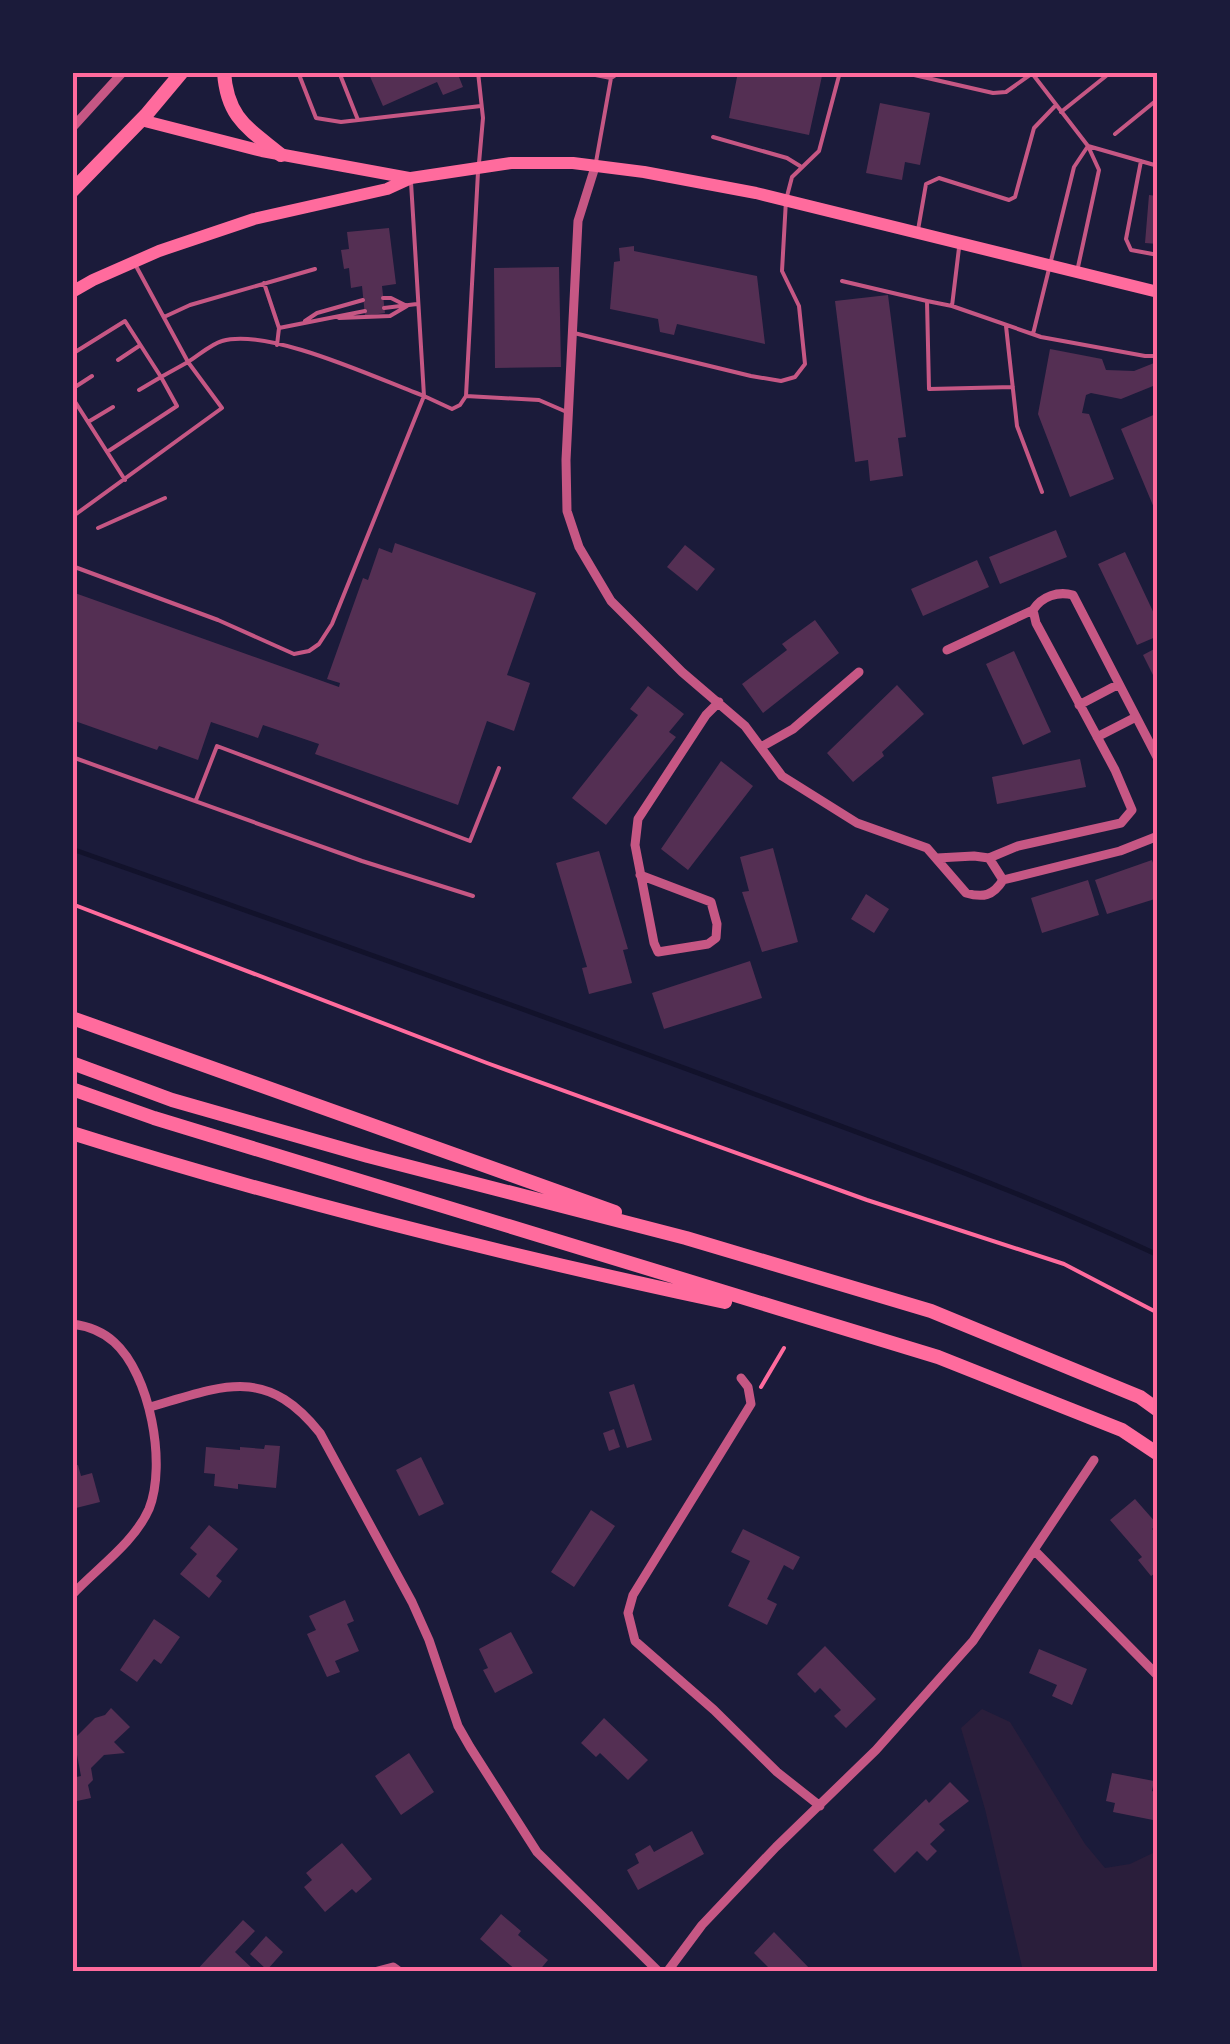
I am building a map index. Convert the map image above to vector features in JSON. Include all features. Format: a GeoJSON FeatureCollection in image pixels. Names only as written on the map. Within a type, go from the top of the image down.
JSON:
{"type":"FeatureCollection","features":[{"type":"Feature","properties":{"kind":"main road"},"geometry":{"type":"LineString","coordinates":[[72,191],[142,120],[182,72]]}},
{"type":"Feature","properties":{"kind":"main road"},"geometry":{"type":"LineString","coordinates":[[224,72],[226,98],[241,122],[281,154]]}},
{"type":"Feature","properties":{"kind":"main road"},"geometry":{"type":"LineString","coordinates":[[142,120],[281,154],[411,178]]}},
{"type":"Feature","properties":{"kind":"main road"},"geometry":{"type":"LineString","coordinates":[[72,292],[133,262],[224,227],[387,190],[411,178],[511,163],[595,166],[680,178],[786,200],[1158,292]]}},
{"type":"Feature","properties":{"kind":"main road"},"geometry":{"type":"LineString","coordinates":[[72,1018],[686,1238]]}},
{"type":"Feature","properties":{"kind":"main road"},"geometry":{"type":"LineString","coordinates":[[72,1063],[172,1100],[368,1156],[686,1238],[930,1311],[1140,1397],[1158,1410]]}},
{"type":"Feature","properties":{"kind":"main road"},"geometry":{"type":"LineString","coordinates":[[72,1089],[154,1118],[938,1356],[1122,1430],[1158,1454]]}},
{"type":"Feature","properties":{"kind":"main road"},"geometry":{"type":"LineString","coordinates":[[72,1133],[174,1166],[519,1258],[815,1321]]}},
{"type":"Feature","properties":{"kind":"street"},"geometry":{"type":"LineString","coordinates":[[72,128],[123,72]]}},
{"type":"Feature","properties":{"kind":"street"},"geometry":{"type":"LineString","coordinates":[[595,166],[578,222],[568,413],[568,512],[579,547],[620,611],[745,726],[782,776],[857,823],[927,848],[949,878],[966,893],[985,896],[995,892],[1002,880],[1120,851],[1158,836]]}},
{"type":"Feature","properties":{"kind":"street"},"geometry":{"type":"LineString","coordinates":[[947,650],[1033,610],[1038,602],[1053,595],[1073,596],[1158,759]]}},
{"type":"Feature","properties":{"kind":"street"},"geometry":{"type":"LineString","coordinates":[[937,858],[988,858],[1018,846],[1120,823],[1132,810],[1036,624],[1033,610]]}},
{"type":"Feature","properties":{"kind":"street"},"geometry":{"type":"LineString","coordinates":[[761,748],[793,729],[859,672]]}},
{"type":"Feature","properties":{"kind":"street"},"geometry":{"type":"LineString","coordinates":[[1080,705],[1119,684]]}},
{"type":"Feature","properties":{"kind":"street"},"geometry":{"type":"LineString","coordinates":[[640,875],[711,902],[716,938],[708,944],[658,952],[640,875],[635,846],[638,819],[706,715],[719,702]]}},
{"type":"Feature","properties":{"kind":"street"},"geometry":{"type":"LineString","coordinates":[[1097,737],[1136,717]]}},
{"type":"Feature","properties":{"kind":"street"},"geometry":{"type":"LineString","coordinates":[[988,858],[1002,880]]}},
{"type":"Feature","properties":{"kind":"street"},"geometry":{"type":"LineString","coordinates":[[72,1324],[100,1332],[123,1351],[150,1407],[157,1474],[149,1509],[116,1552],[72,1595]]}},
{"type":"Feature","properties":{"kind":"street"},"geometry":{"type":"LineString","coordinates":[[741,1378],[748,1387],[751,1404],[633,1595],[628,1613],[635,1641],[777,1772],[820,1806]]}},
{"type":"Feature","properties":{"kind":"street"},"geometry":{"type":"LineString","coordinates":[[150,1407],[242,1386],[284,1395],[302,1410],[320,1432],[412,1602],[458,1726],[537,1852],[663,1972],[702,1925],[908,1716],[973,1641],[1094,1460]]}},
{"type":"Feature","properties":{"kind":"street"},"geometry":{"type":"LineString","coordinates":[[1035,1551],[1158,1676]]}},
{"type":"Feature","properties":{"kind":"street"},"geometry":{"type":"LineString","coordinates":[[374,1972],[397,1970]]}},
{"type":"Feature","properties":{"kind":"lane"},"geometry":{"type":"LineString","coordinates":[[298,72],[316,118],[342,122],[482,106]]}},
{"type":"Feature","properties":{"kind":"lane"},"geometry":{"type":"LineString","coordinates":[[339,72],[358,120]]}},
{"type":"Feature","properties":{"kind":"lane"},"geometry":{"type":"LineString","coordinates":[[139,390],[222,341],[257,340],[305,351],[452,409],[460,405],[466,396],[482,106],[478,72]]}},
{"type":"Feature","properties":{"kind":"lane"},"geometry":{"type":"LineString","coordinates":[[580,72],[610,78],[620,72]]}},
{"type":"Feature","properties":{"kind":"lane"},"geometry":{"type":"LineString","coordinates":[[574,332],[751,376],[780,380],[796,377],[805,364],[799,306],[782,271],[786,200],[792,177],[819,151],[840,72]]}},
{"type":"Feature","properties":{"kind":"lane"},"geometry":{"type":"LineString","coordinates":[[901,72],[994,93],[1006,92],[1032,73],[1088,146],[1098,170],[1077,272]]}},
{"type":"Feature","properties":{"kind":"lane"},"geometry":{"type":"LineString","coordinates":[[1062,112],[1111,72]]}},
{"type":"Feature","properties":{"kind":"lane"},"geometry":{"type":"LineString","coordinates":[[595,166],[610,78]]}},
{"type":"Feature","properties":{"kind":"lane"},"geometry":{"type":"LineString","coordinates":[[1115,134],[1158,99]]}},
{"type":"Feature","properties":{"kind":"lane"},"geometry":{"type":"LineString","coordinates":[[918,232],[926,184],[932,179],[1009,200],[1015,198],[1034,128],[1056,105]]}},
{"type":"Feature","properties":{"kind":"lane"},"geometry":{"type":"LineString","coordinates":[[713,137],[787,158],[800,166]]}},
{"type":"Feature","properties":{"kind":"lane"},"geometry":{"type":"LineString","coordinates":[[1088,146],[1157,165]]}},
{"type":"Feature","properties":{"kind":"lane"},"geometry":{"type":"LineString","coordinates":[[1033,334],[1074,167],[1088,146]]}},
{"type":"Feature","properties":{"kind":"lane"},"geometry":{"type":"LineString","coordinates":[[1142,161],[1126,239],[1131,250],[1158,255]]}},
{"type":"Feature","properties":{"kind":"lane"},"geometry":{"type":"LineString","coordinates":[[72,566],[218,620],[294,654],[319,644],[332,624],[424,396],[411,178]]}},
{"type":"Feature","properties":{"kind":"lane"},"geometry":{"type":"LineString","coordinates":[[952,306],[960,243]]}},
{"type":"Feature","properties":{"kind":"lane"},"geometry":{"type":"LineString","coordinates":[[72,517],[222,408],[188,362],[133,262]]}},
{"type":"Feature","properties":{"kind":"lane"},"geometry":{"type":"LineString","coordinates":[[164,317],[190,305],[315,268]]}},
{"type":"Feature","properties":{"kind":"lane"},"geometry":{"type":"LineString","coordinates":[[842,280],[952,306],[1033,334],[1158,356]]}},
{"type":"Feature","properties":{"kind":"lane"},"geometry":{"type":"LineString","coordinates":[[264,284],[279,328],[277,344]]}},
{"type":"Feature","properties":{"kind":"lane"},"geometry":{"type":"LineString","coordinates":[[383,298],[406,306]]}},
{"type":"Feature","properties":{"kind":"lane"},"geometry":{"type":"LineString","coordinates":[[305,321],[317,313],[363,300]]}},
{"type":"Feature","properties":{"kind":"lane"},"geometry":{"type":"LineString","coordinates":[[927,301],[929,389],[1013,387]]}},
{"type":"Feature","properties":{"kind":"lane"},"geometry":{"type":"LineString","coordinates":[[384,308],[417,304]]}},
{"type":"Feature","properties":{"kind":"lane"},"geometry":{"type":"LineString","coordinates":[[334,317],[353,320],[390,316],[406,306]]}},
{"type":"Feature","properties":{"kind":"lane"},"geometry":{"type":"LineString","coordinates":[[279,328],[364,310]]}},
{"type":"Feature","properties":{"kind":"lane"},"geometry":{"type":"LineString","coordinates":[[72,354],[125,321],[177,406],[107,452]]}},
{"type":"Feature","properties":{"kind":"lane"},"geometry":{"type":"LineString","coordinates":[[1006,326],[1017,426],[1042,492]]}},
{"type":"Feature","properties":{"kind":"lane"},"geometry":{"type":"LineString","coordinates":[[118,360],[141,346]]}},
{"type":"Feature","properties":{"kind":"lane"},"geometry":{"type":"LineString","coordinates":[[72,388],[92,376]]}},
{"type":"Feature","properties":{"kind":"lane"},"geometry":{"type":"LineString","coordinates":[[466,396],[539,400],[568,413]]}},
{"type":"Feature","properties":{"kind":"lane"},"geometry":{"type":"LineString","coordinates":[[72,397],[125,480]]}},
{"type":"Feature","properties":{"kind":"lane"},"geometry":{"type":"LineString","coordinates":[[88,422],[112,407]]}},
{"type":"Feature","properties":{"kind":"lane"},"geometry":{"type":"LineString","coordinates":[[98,528],[165,498]]}},
{"type":"Feature","properties":{"kind":"lane"},"geometry":{"type":"LineString","coordinates":[[196,800],[216,746],[470,841],[498,768]]}},
{"type":"Feature","properties":{"kind":"lane"},"geometry":{"type":"LineString","coordinates":[[72,756],[362,861],[473,896]]}},
{"type":"Feature","properties":{"kind":"path"},"geometry":{"type":"LineString","coordinates":[[72,904],[486,1063],[867,1200],[1064,1264],[1158,1312]]}},
{"type":"Feature","properties":{"kind":"path"},"geometry":{"type":"LineString","coordinates":[[751,1404],[784,1348]]}},
{"type":"Feature","properties":{"kind":"shaded area"},"geometry":{"type":"Polygon","coordinates":[[[982,1709],[1010,1722],[1085,1844],[1105,1868],[1130,1864],[1157,1851],[1157,1971],[1023,1971],[985,1809],[961,1728],[982,1709]]]}},
{"type":"Feature","properties":{"kind":"building"},"geometry":{"type":"Polygon","coordinates":[[[368,72],[457,72],[463,87],[443,95],[437,82],[383,106],[368,72]]]}},
{"type":"Feature","properties":{"kind":"building"},"geometry":{"type":"Polygon","coordinates":[[[738,72],[822,76],[809,135],[729,118],[738,72]]]}},
{"type":"Feature","properties":{"kind":"building"},"geometry":{"type":"Polygon","coordinates":[[[880,103],[930,113],[920,165],[905,162],[902,180],[866,173],[880,103]]]}},
{"type":"Feature","properties":{"kind":"building"},"geometry":{"type":"Polygon","coordinates":[[[1149,195],[1158,196],[1158,244],[1145,243],[1149,195]]]}},
{"type":"Feature","properties":{"kind":"building"},"geometry":{"type":"Polygon","coordinates":[[[389,228],[396,284],[382,286],[385,313],[365,316],[362,286],[351,288],[349,268],[344,269],[341,250],[349,249],[347,232],[389,228]]]}},
{"type":"Feature","properties":{"kind":"building"},"geometry":{"type":"Polygon","coordinates":[[[634,246],[634,251],[757,276],[765,344],[677,324],[674,335],[660,332],[658,319],[610,309],[619,248],[634,246]]]}},
{"type":"Feature","properties":{"kind":"building"},"geometry":{"type":"Polygon","coordinates":[[[559,267],[561,367],[495,368],[494,268],[559,267]]]}},
{"type":"Feature","properties":{"kind":"building"},"geometry":{"type":"Polygon","coordinates":[[[888,295],[906,437],[898,438],[903,476],[870,481],[868,460],[855,462],[835,301],[888,295]]]}},
{"type":"Feature","properties":{"kind":"building"},"geometry":{"type":"Polygon","coordinates":[[[1050,349],[1102,359],[1106,370],[1134,371],[1154,363],[1158,372],[1158,384],[1121,399],[1086,395],[1082,413],[1089,414],[1114,479],[1070,497],[1038,414],[1050,349]]]}},
{"type":"Feature","properties":{"kind":"building"},"geometry":{"type":"Polygon","coordinates":[[[1158,413],[1158,515],[1157,515],[1121,429],[1158,413]]]}},
{"type":"Feature","properties":{"kind":"building"},"geometry":{"type":"Polygon","coordinates":[[[1056,530],[1067,557],[1000,584],[989,557],[1056,530]]]}},
{"type":"Feature","properties":{"kind":"building"},"geometry":{"type":"Polygon","coordinates":[[[395,543],[536,593],[507,675],[530,683],[514,731],[487,721],[458,805],[315,754],[319,744],[263,725],[258,738],[211,722],[198,760],[72,720],[72,592],[339,687],[340,683],[327,679],[363,578],[368,580],[379,548],[392,553],[395,543]]]}},
{"type":"Feature","properties":{"kind":"building"},"geometry":{"type":"Polygon","coordinates":[[[685,545],[715,569],[697,591],[667,567],[685,545]]]}},
{"type":"Feature","properties":{"kind":"building"},"geometry":{"type":"Polygon","coordinates":[[[1125,552],[1158,622],[1158,636],[1137,645],[1098,564],[1125,552]]]}},
{"type":"Feature","properties":{"kind":"building"},"geometry":{"type":"Polygon","coordinates":[[[977,560],[989,587],[923,616],[911,589],[977,560]]]}},
{"type":"Feature","properties":{"kind":"building"},"geometry":{"type":"Polygon","coordinates":[[[815,620],[839,653],[763,713],[742,684],[787,650],[782,644],[815,620]]]}},
{"type":"Feature","properties":{"kind":"building"},"geometry":{"type":"Polygon","coordinates":[[[1158,647],[1158,685],[1143,655],[1158,647]]]}},
{"type":"Feature","properties":{"kind":"building"},"geometry":{"type":"Polygon","coordinates":[[[1014,651],[1051,732],[1023,745],[986,664],[1014,651]]]}},
{"type":"Feature","properties":{"kind":"building"},"geometry":{"type":"Polygon","coordinates":[[[897,685],[924,714],[853,782],[827,753],[897,685]]]}},
{"type":"Feature","properties":{"kind":"building"},"geometry":{"type":"Polygon","coordinates":[[[648,686],[684,714],[669,732],[676,737],[606,825],[572,798],[638,715],[630,709],[648,686]]]}},
{"type":"Feature","properties":{"kind":"building"},"geometry":{"type":"Polygon","coordinates":[[[1080,759],[1086,787],[997,804],[992,777],[1080,759]]]}},
{"type":"Feature","properties":{"kind":"building"},"geometry":{"type":"Polygon","coordinates":[[[721,761],[753,786],[688,870],[661,849],[721,761]]]}},
{"type":"Feature","properties":{"kind":"building"},"geometry":{"type":"Polygon","coordinates":[[[773,848],[798,942],[762,952],[742,892],[749,891],[740,857],[773,848]]]}},
{"type":"Feature","properties":{"kind":"building"},"geometry":{"type":"Polygon","coordinates":[[[599,851],[628,949],[623,950],[632,983],[589,994],[582,968],[587,967],[556,863],[599,851]]]}},
{"type":"Feature","properties":{"kind":"building"},"geometry":{"type":"Polygon","coordinates":[[[1152,860],[1158,877],[1158,898],[1107,914],[1095,880],[1152,860]]]}},
{"type":"Feature","properties":{"kind":"building"},"geometry":{"type":"Polygon","coordinates":[[[1088,880],[1099,915],[1042,933],[1031,898],[1088,880]]]}},
{"type":"Feature","properties":{"kind":"building"},"geometry":{"type":"Polygon","coordinates":[[[866,894],[889,909],[874,933],[851,919],[866,894]]]}},
{"type":"Feature","properties":{"kind":"building"},"geometry":{"type":"Polygon","coordinates":[[[750,961],[762,998],[664,1029],[652,993],[750,961]]]}},
{"type":"Feature","properties":{"kind":"building"},"geometry":{"type":"Polygon","coordinates":[[[634,1384],[652,1440],[627,1448],[609,1392],[634,1384]]]}},
{"type":"Feature","properties":{"kind":"building"},"geometry":{"type":"Polygon","coordinates":[[[614,1429],[620,1447],[609,1451],[603,1433],[614,1429]]]}},
{"type":"Feature","properties":{"kind":"building"},"geometry":{"type":"Polygon","coordinates":[[[265,1445],[280,1446],[276,1488],[214,1486],[215,1474],[204,1473],[206,1447],[240,1450],[264,1449],[265,1445]]]}},
{"type":"Feature","properties":{"kind":"building"},"geometry":{"type":"Polygon","coordinates":[[[421,1457],[444,1504],[419,1516],[396,1470],[421,1457]]]}},
{"type":"Feature","properties":{"kind":"building"},"geometry":{"type":"Polygon","coordinates":[[[78,1465],[81,1476],[92,1473],[100,1502],[72,1509],[72,1466],[78,1465]]]}},
{"type":"Feature","properties":{"kind":"building"},"geometry":{"type":"Polygon","coordinates":[[[1135,1499],[1157,1524],[1152,1529],[1158,1535],[1158,1571],[1151,1576],[1138,1560],[1142,1557],[1110,1520],[1135,1499]]]}},
{"type":"Feature","properties":{"kind":"building"},"geometry":{"type":"Polygon","coordinates":[[[591,1510],[615,1526],[574,1587],[551,1572],[591,1510]]]}},
{"type":"Feature","properties":{"kind":"building"},"geometry":{"type":"Polygon","coordinates":[[[209,1525],[238,1549],[216,1576],[222,1581],[209,1598],[180,1574],[197,1554],[190,1548],[209,1525]]]}},
{"type":"Feature","properties":{"kind":"building"},"geometry":{"type":"Polygon","coordinates":[[[743,1529],[800,1557],[793,1570],[784,1565],[767,1599],[777,1604],[767,1625],[728,1606],[750,1561],[731,1552],[743,1529]]]}},
{"type":"Feature","properties":{"kind":"building"},"geometry":{"type":"Polygon","coordinates":[[[345,1600],[354,1621],[347,1624],[359,1651],[335,1661],[340,1672],[327,1677],[307,1634],[316,1630],[309,1616],[345,1600]]]}},
{"type":"Feature","properties":{"kind":"building"},"geometry":{"type":"Polygon","coordinates":[[[154,1619],[180,1637],[161,1664],[154,1659],[137,1682],[120,1670],[154,1619]]]}},
{"type":"Feature","properties":{"kind":"building"},"geometry":{"type":"Polygon","coordinates":[[[511,1632],[533,1673],[495,1693],[483,1670],[488,1668],[479,1649],[511,1632]]]}},
{"type":"Feature","properties":{"kind":"building"},"geometry":{"type":"Polygon","coordinates":[[[825,1646],[876,1699],[846,1728],[834,1716],[841,1710],[820,1688],[815,1693],[797,1674],[825,1646]]]}},
{"type":"Feature","properties":{"kind":"building"},"geometry":{"type":"Polygon","coordinates":[[[1039,1649],[1087,1669],[1072,1705],[1052,1696],[1057,1685],[1029,1673],[1039,1649]]]}},
{"type":"Feature","properties":{"kind":"building"},"geometry":{"type":"Polygon","coordinates":[[[111,1708],[130,1727],[114,1742],[125,1753],[104,1755],[91,1768],[91,1798],[72,1802],[72,1778],[81,1776],[74,1739],[111,1708]]]}},
{"type":"Feature","properties":{"kind":"building"},"geometry":{"type":"Polygon","coordinates":[[[604,1718],[648,1760],[628,1780],[600,1753],[596,1757],[581,1743],[604,1718]]]}},
{"type":"Feature","properties":{"kind":"building"},"geometry":{"type":"Polygon","coordinates":[[[409,1753],[434,1792],[401,1815],[375,1776],[409,1753]]]}},
{"type":"Feature","properties":{"kind":"building"},"geometry":{"type":"Polygon","coordinates":[[[1112,1773],[1154,1781],[1158,1821],[1113,1812],[1115,1803],[1106,1801],[1112,1773]]]}},
{"type":"Feature","properties":{"kind":"building"},"geometry":{"type":"Polygon","coordinates":[[[950,1782],[969,1801],[939,1824],[945,1830],[930,1844],[937,1851],[927,1861],[917,1851],[895,1873],[873,1850],[926,1799],[929,1803],[950,1782]]]}},
{"type":"Feature","properties":{"kind":"building"},"geometry":{"type":"Polygon","coordinates":[[[692,1831],[704,1854],[638,1890],[627,1870],[639,1863],[635,1854],[650,1845],[654,1852],[692,1831]]]}},
{"type":"Feature","properties":{"kind":"building"},"geometry":{"type":"Polygon","coordinates":[[[342,1843],[372,1879],[356,1893],[352,1889],[325,1912],[304,1887],[312,1880],[306,1873],[342,1843]]]}},
{"type":"Feature","properties":{"kind":"building"},"geometry":{"type":"Polygon","coordinates":[[[501,1914],[521,1931],[518,1935],[548,1960],[538,1972],[518,1972],[480,1939],[501,1914]]]}},
{"type":"Feature","properties":{"kind":"building"},"geometry":{"type":"Polygon","coordinates":[[[243,1920],[255,1931],[235,1952],[256,1972],[195,1972],[243,1920]]]}},
{"type":"Feature","properties":{"kind":"building"},"geometry":{"type":"Polygon","coordinates":[[[774,1932],[813,1972],[773,1972],[754,1953],[774,1932]]]}},
{"type":"Feature","properties":{"kind":"building"},"geometry":{"type":"Polygon","coordinates":[[[266,1936],[283,1952],[267,1970],[250,1954],[266,1936]]]}},
{"type":"Feature","properties":{"kind":"waterway"},"geometry":{"type":"LineString","coordinates":[[72,849],[858,1133],[1009,1191],[1158,1255]]}}]}
